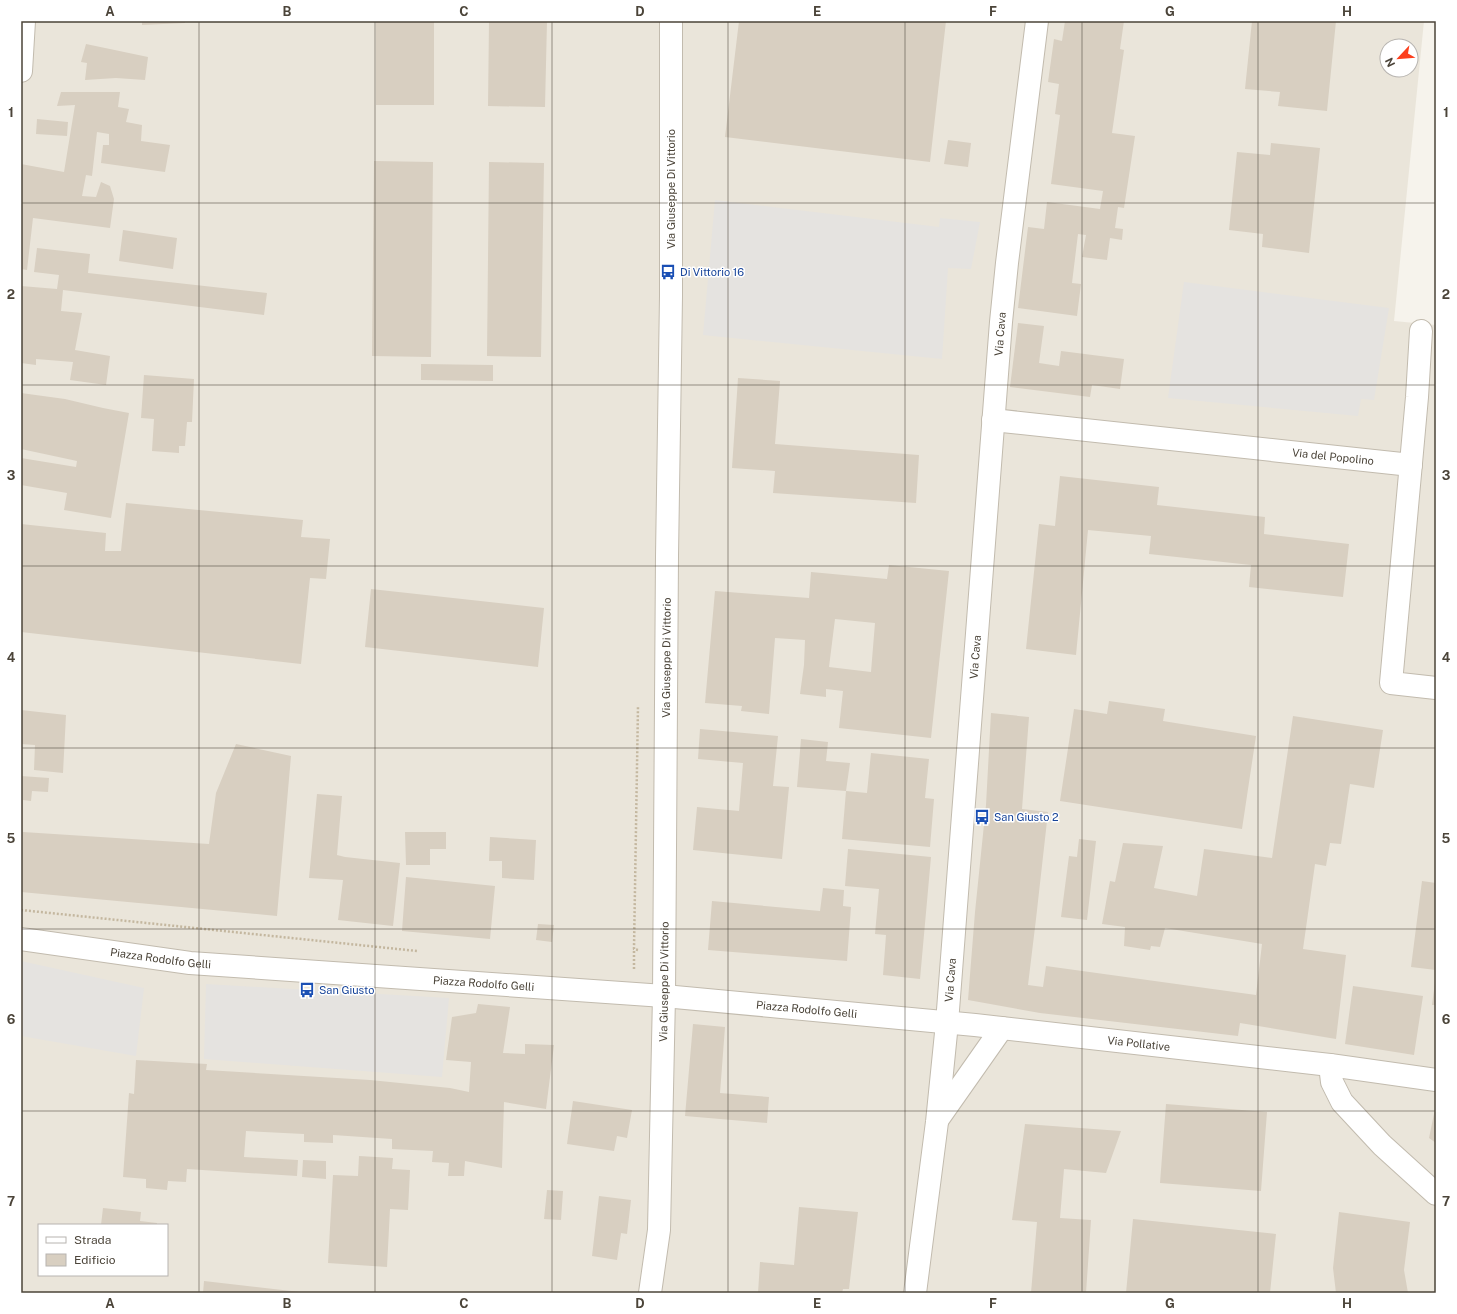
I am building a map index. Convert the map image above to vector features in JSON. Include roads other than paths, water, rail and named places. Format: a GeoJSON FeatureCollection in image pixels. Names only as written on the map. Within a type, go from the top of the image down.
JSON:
{"type":"FeatureCollection","features":[{"type":"Feature","properties":{"kind":"street"},"geometry":{"type":"LineString","coordinates":[[21,71],[24,21]]}},
{"type":"Feature","properties":{"kind":"street","name":"Via Giuseppe Di Vittorio"},"geometry":{"type":"LineString","coordinates":[[650,1293],[659,1230],[664,996],[667,556],[671,296],[671,21]]}},
{"type":"Feature","properties":{"kind":"street","name":"Via Cava"},"geometry":{"type":"LineString","coordinates":[[915,1293],[947,1023],[1007,263],[1037,21]]}},
{"type":"Feature","properties":{"kind":"street"},"geometry":{"type":"LineString","coordinates":[[1421,331],[1417,397],[1391,683],[1436,688]]}},
{"type":"Feature","properties":{"kind":"street","name":"Via del Popolino"},"geometry":{"type":"LineString","coordinates":[[994,420],[1411,465]]}},
{"type":"Feature","properties":{"kind":"street","name":"Piazza Rodolfo Gelli"},"geometry":{"type":"LineString","coordinates":[[21,939],[190,963],[664,996],[947,1023]]}},
{"type":"Feature","properties":{"kind":"street","name":"Via Pollative"},"geometry":{"type":"LineString","coordinates":[[947,1023],[1330,1065],[1436,1080]]}},
{"type":"Feature","properties":{"kind":"street"},"geometry":{"type":"LineString","coordinates":[[936,1122],[1002,1028]]}},
{"type":"Feature","properties":{"kind":"street"},"geometry":{"type":"LineString","coordinates":[[1330,1065],[1332,1082],[1342,1102],[1382,1145],[1436,1194]]}},
{"type":"Feature","properties":{"kind":"place","name":"Di Vittorio 16"},"geometry":{"type":"Point","coordinates":[668,272]}},
{"type":"Feature","properties":{"kind":"place","name":"San Giusto 2"},"geometry":{"type":"Point","coordinates":[982,817]}},
{"type":"Feature","properties":{"kind":"place","name":"San Giusto"},"geometry":{"type":"Point","coordinates":[307,990]}}]}
